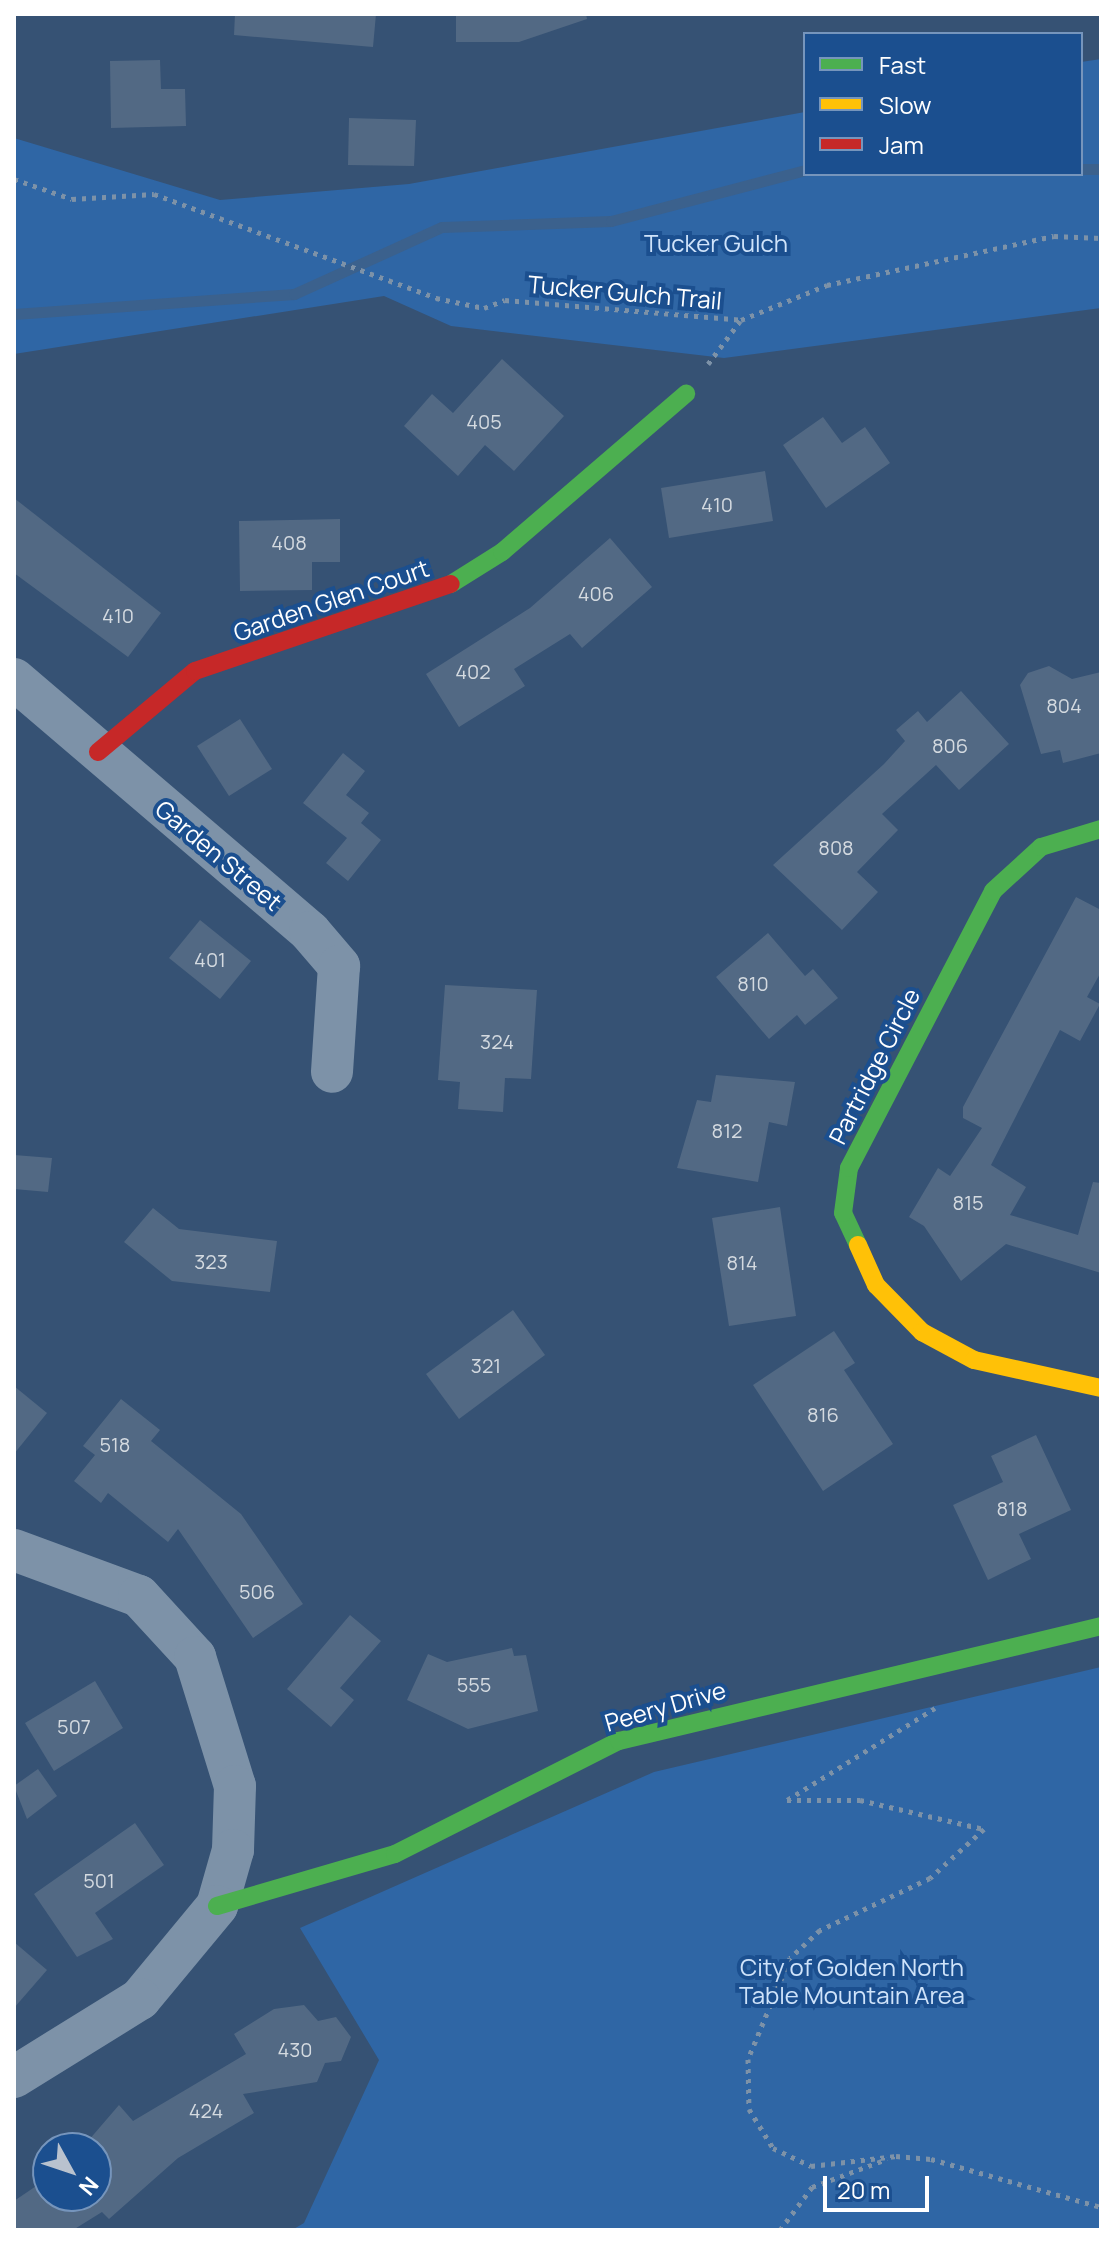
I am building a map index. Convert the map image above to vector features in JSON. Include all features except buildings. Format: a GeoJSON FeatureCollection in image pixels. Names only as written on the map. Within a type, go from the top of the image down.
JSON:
{"type":"FeatureCollection","features":[{"type":"Feature","properties":{"kind":"street","name":"Garden Glen Court"},"geometry":{"type":"LineString","coordinates":[[98,752],[195,671],[447,586],[502,552],[622,442],[686,394]]}},
{"type":"Feature","properties":{"kind":"street","name":"Garden Street"},"geometry":{"type":"LineString","coordinates":[[14,679],[310,932],[339,966],[332,1072]]}},
{"type":"Feature","properties":{"kind":"street","name":"Partridge Circle"},"geometry":{"type":"LineString","coordinates":[[1101,829],[1041,847],[993,891],[868,1126],[849,1168],[843,1213],[876,1285],[922,1332],[974,1360],[1101,1388]]}},
{"type":"Feature","properties":{"kind":"street"},"geometry":{"type":"LineString","coordinates":[[14,1550],[139,1596],[195,1657],[235,1786],[233,1850],[217,1906],[140,1999],[14,2077]]}},
{"type":"Feature","properties":{"kind":"street","name":"Peery Drive"},"geometry":{"type":"LineString","coordinates":[[217,1906],[395,1854],[619,1741],[957,1656],[1101,1626]]}},
{"type":"Feature","properties":{"kind":"path","name":"Tucker Gulch Trail"},"geometry":{"type":"LineString","coordinates":[[14,179],[72,199],[154,194],[231,219],[436,298],[484,308],[505,300],[741,320],[827,285],[1054,236],[1101,238]]}},
{"type":"Feature","properties":{"kind":"path"},"geometry":{"type":"LineString","coordinates":[[686,394],[741,320]]}},
{"type":"Feature","properties":{"kind":"path"},"geometry":{"type":"LineString","coordinates":[[957,1656],[959,1687],[787,1800],[860,1800],[984,1829],[930,1878],[820,1930],[790,1958],[748,2059],[749,2109],[773,2148],[811,2166],[896,2156],[1101,2207]]}},
{"type":"Feature","properties":{"kind":"path"},"geometry":{"type":"LineString","coordinates":[[780,2230],[812,2187],[896,2156]]}},
{"type":"Feature","properties":{"kind":"green space","name":"Tucker Gulch"},"geometry":{"type":"Polygon","coordinates":[[[1101,59],[1101,308],[724,358],[451,326],[384,296],[14,354],[14,138],[220,200],[409,184],[803,112],[803,176],[1083,176],[1083,62],[1101,59]]]}},
{"type":"Feature","properties":{"kind":"green space","name":"City of Golden North Table Mountain Area"},"geometry":{"type":"Polygon","coordinates":[[[1101,1667],[1101,2230],[292,2230],[304,2223],[379,2060],[300,1928],[654,1772],[1101,1667]]]}},
{"type":"Feature","properties":{"kind":"waterway","name":"Tucker Gulch"},"geometry":{"type":"LineString","coordinates":[[1083,169],[1101,169]]}},
{"type":"Feature","properties":{"kind":"waterway","name":"Tucker Gulch"},"geometry":{"type":"LineString","coordinates":[[14,314],[294,294],[442,227],[611,221],[803,171]]}},
{"type":"Feature","properties":{"kind":"traffic: fast"},"geometry":{"type":"LineString","coordinates":[[451,584],[502,552],[686,394]]}},
{"type":"Feature","properties":{"kind":"traffic: fast"},"geometry":{"type":"LineString","coordinates":[[858,1245],[843,1213],[849,1168],[993,891],[1041,847],[1101,829]]}},
{"type":"Feature","properties":{"kind":"traffic: fast"},"geometry":{"type":"LineString","coordinates":[[217,1906],[395,1854],[619,1741],[1101,1626]]}},
{"type":"Feature","properties":{"kind":"traffic: slow"},"geometry":{"type":"LineString","coordinates":[[858,1245],[876,1285],[922,1332],[974,1360],[1101,1388]]}},
{"type":"Feature","properties":{"kind":"traffic: jam"},"geometry":{"type":"LineString","coordinates":[[98,752],[195,671],[451,584]]}}]}
